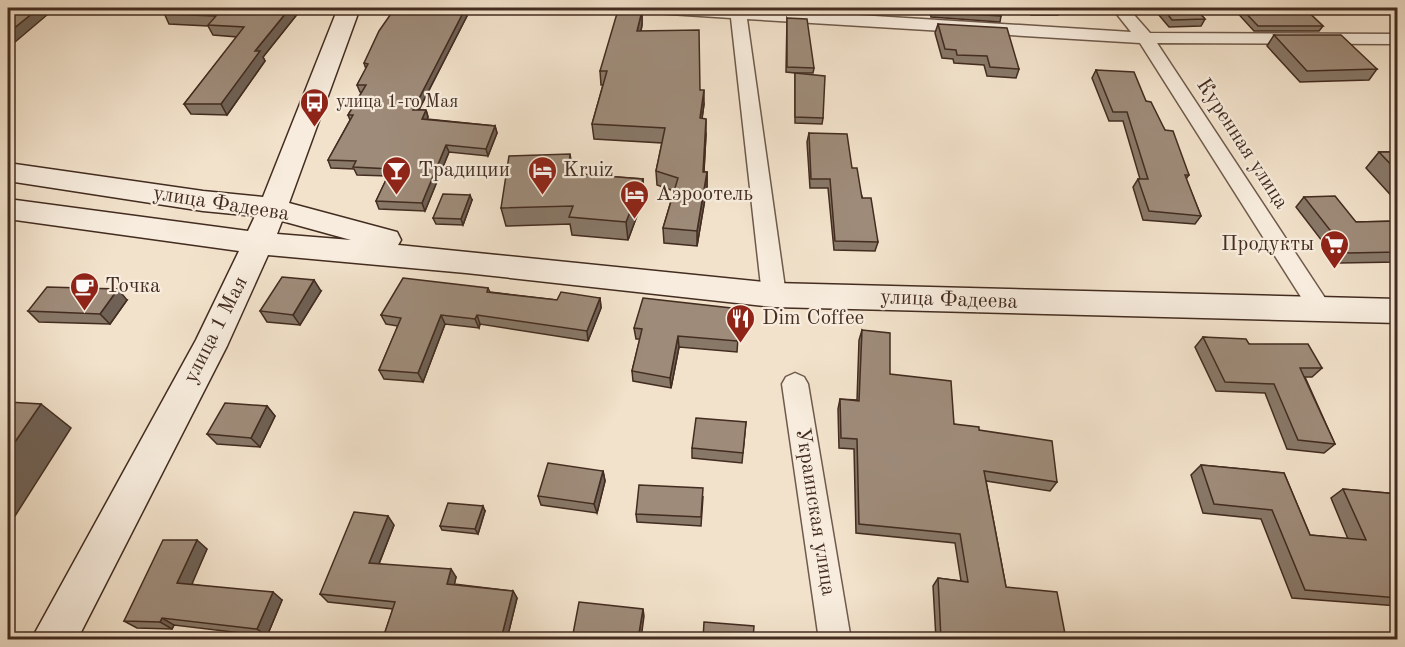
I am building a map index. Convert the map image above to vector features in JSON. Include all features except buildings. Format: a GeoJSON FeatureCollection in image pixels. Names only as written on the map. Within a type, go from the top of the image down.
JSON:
{"type":"FeatureCollection","features":[{"type":"Feature","properties":{"kind":"main road","name":"улица 1 Мая"},"geometry":{"type":"LineString","coordinates":[[53,639],[210,346],[259,243],[349,8]]}},
{"type":"Feature","properties":{"kind":"main road","name":"улица Фадеева"},"geometry":{"type":"LineString","coordinates":[[8,172],[203,201],[273,208],[466,262]]}},
{"type":"Feature","properties":{"kind":"main road","name":"улица Фадеева"},"geometry":{"type":"LineString","coordinates":[[8,209],[259,243],[466,262],[774,295],[1398,311]]}},
{"type":"Feature","properties":{"kind":"street"},"geometry":{"type":"LineString","coordinates":[[654,8],[738,10],[1145,39],[1398,39]]}},
{"type":"Feature","properties":{"kind":"street","name":"Куренная улица"},"geometry":{"type":"LineString","coordinates":[[1120,8],[1145,39],[1321,310]]}},
{"type":"Feature","properties":{"kind":"street"},"geometry":{"type":"LineString","coordinates":[[738,10],[774,295]]}},
{"type":"Feature","properties":{"kind":"street","name":"Украинская улица"},"geometry":{"type":"LineString","coordinates":[[795,384],[835,639]]}},
{"type":"Feature","properties":{"kind":"place","name":"улица 1-го Мая"},"geometry":{"type":"Point","coordinates":[315,128]}},
{"type":"Feature","properties":{"kind":"place","name":"Традиции"},"geometry":{"type":"Point","coordinates":[397,196]}},
{"type":"Feature","properties":{"kind":"place","name":"Kruiz"},"geometry":{"type":"Point","coordinates":[542,196]}},
{"type":"Feature","properties":{"kind":"place","name":"Аэроотель"},"geometry":{"type":"Point","coordinates":[635,220]}},
{"type":"Feature","properties":{"kind":"place","name":"Продукты"},"geometry":{"type":"Point","coordinates":[1335,270]}},
{"type":"Feature","properties":{"kind":"place","name":"Точка"},"geometry":{"type":"Point","coordinates":[84,312]}},
{"type":"Feature","properties":{"kind":"place","name":"Dim Coffee"},"geometry":{"type":"Point","coordinates":[741,344]}}]}
